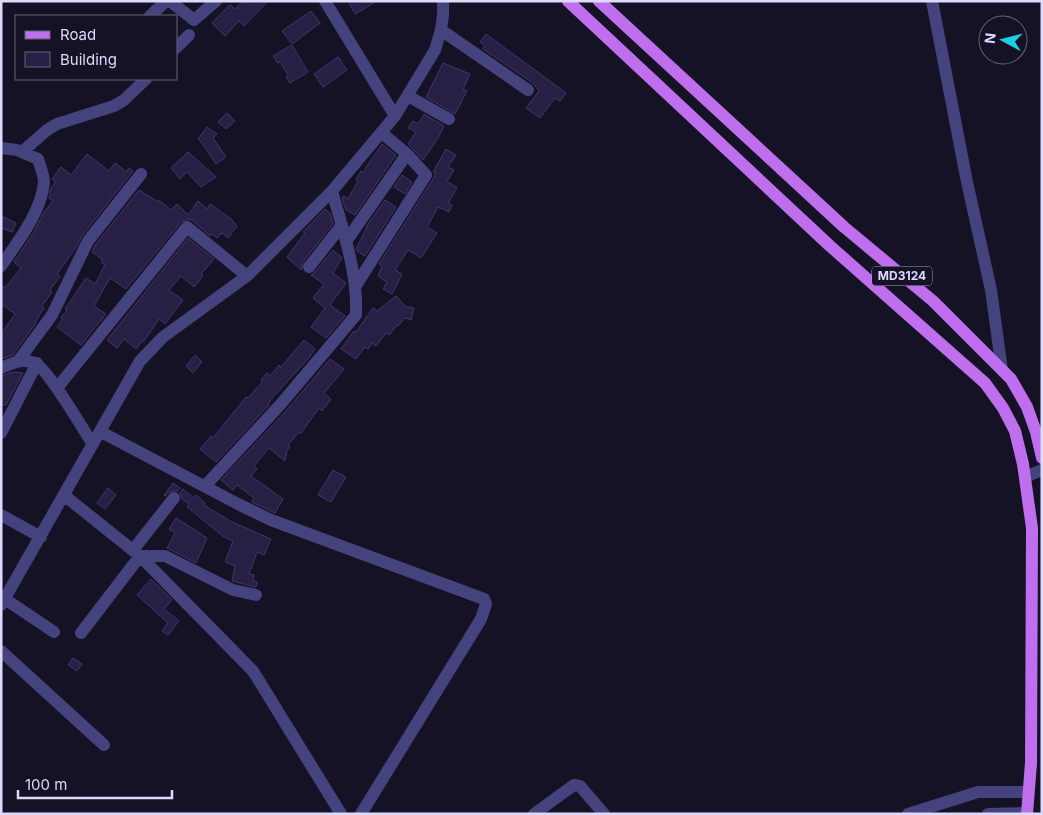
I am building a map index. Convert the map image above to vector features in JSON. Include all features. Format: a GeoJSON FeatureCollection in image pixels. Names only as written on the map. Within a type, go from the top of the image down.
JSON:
{"type":"FeatureCollection","features":[{"type":"Feature","properties":{"kind":"main road","name":"MD3124"},"geometry":{"type":"LineString","coordinates":[[568,1],[830,246],[985,382],[1003,408],[1015,431],[1025,477],[1032,528],[1031,763],[1027,813]]}},
{"type":"Feature","properties":{"kind":"main road","name":"MD3124"},"geometry":{"type":"LineString","coordinates":[[599,1],[844,227],[933,301],[1011,379],[1027,406],[1042,458]]}},
{"type":"Feature","properties":{"kind":"street"},"geometry":{"type":"LineString","coordinates":[[151,15],[166,1]]}},
{"type":"Feature","properties":{"kind":"street"},"geometry":{"type":"LineString","coordinates":[[170,1],[194,20],[216,1]]}},
{"type":"Feature","properties":{"kind":"street"},"geometry":{"type":"LineString","coordinates":[[325,1],[395,116]]}},
{"type":"Feature","properties":{"kind":"street"},"geometry":{"type":"LineString","coordinates":[[54,632],[3,602],[65,496],[92,443],[101,432],[140,361],[163,337],[247,276],[332,191],[382,132],[408,96],[435,50],[442,30],[444,16],[443,1]]}},
{"type":"Feature","properties":{"kind":"street"},"geometry":{"type":"LineString","coordinates":[[932,1],[967,182],[991,290],[1002,370]]}},
{"type":"Feature","properties":{"kind":"street"},"geometry":{"type":"LineString","coordinates":[[442,30],[528,90]]}},
{"type":"Feature","properties":{"kind":"street"},"geometry":{"type":"LineString","coordinates":[[178,46],[189,35]]}},
{"type":"Feature","properties":{"kind":"street"},"geometry":{"type":"LineString","coordinates":[[22,152],[47,130],[57,124],[114,106],[124,100],[145,80]]}},
{"type":"Feature","properties":{"kind":"street"},"geometry":{"type":"LineString","coordinates":[[408,96],[449,118]]}},
{"type":"Feature","properties":{"kind":"street"},"geometry":{"type":"LineString","coordinates":[[355,287],[426,176],[407,154],[382,132]]}},
{"type":"Feature","properties":{"kind":"street"},"geometry":{"type":"LineString","coordinates":[[1,148],[22,152],[38,160],[44,181],[39,204],[19,240],[1,266]]}},
{"type":"Feature","properties":{"kind":"street"},"geometry":{"type":"LineString","coordinates":[[347,240],[407,154]]}},
{"type":"Feature","properties":{"kind":"street"},"geometry":{"type":"LineString","coordinates":[[1,368],[19,360],[52,315],[88,241],[141,174]]}},
{"type":"Feature","properties":{"kind":"street"},"geometry":{"type":"LineString","coordinates":[[205,486],[280,405],[356,315],[357,300],[347,240],[332,191]]}},
{"type":"Feature","properties":{"kind":"street"},"geometry":{"type":"LineString","coordinates":[[309,267],[342,225]]}},
{"type":"Feature","properties":{"kind":"street"},"geometry":{"type":"LineString","coordinates":[[57,388],[187,227],[247,276]]}},
{"type":"Feature","properties":{"kind":"street"},"geometry":{"type":"LineString","coordinates":[[19,360],[37,363],[57,388],[92,443]]}},
{"type":"Feature","properties":{"kind":"street"},"geometry":{"type":"LineString","coordinates":[[1,432],[37,363]]}},
{"type":"Feature","properties":{"kind":"street"},"geometry":{"type":"LineString","coordinates":[[101,432],[271,520],[484,599],[486,604],[481,619],[361,814]]}},
{"type":"Feature","properties":{"kind":"street"},"geometry":{"type":"LineString","coordinates":[[1025,477],[1042,470]]}},
{"type":"Feature","properties":{"kind":"street"},"geometry":{"type":"LineString","coordinates":[[65,496],[136,553],[253,671],[341,814]]}},
{"type":"Feature","properties":{"kind":"street"},"geometry":{"type":"LineString","coordinates":[[81,633],[174,498]]}},
{"type":"Feature","properties":{"kind":"street"},"geometry":{"type":"LineString","coordinates":[[1,515],[41,537]]}},
{"type":"Feature","properties":{"kind":"street"},"geometry":{"type":"LineString","coordinates":[[136,553],[165,556],[233,590],[256,595]]}},
{"type":"Feature","properties":{"kind":"street"},"geometry":{"type":"LineString","coordinates":[[1,651],[104,745]]}},
{"type":"Feature","properties":{"kind":"street"},"geometry":{"type":"LineString","coordinates":[[534,814],[574,785],[580,786],[604,814]]}},
{"type":"Feature","properties":{"kind":"street"},"geometry":{"type":"LineString","coordinates":[[908,814],[978,792],[1028,792]]}},
{"type":"Feature","properties":{"kind":"street"},"geometry":{"type":"LineString","coordinates":[[988,814],[1027,813]]}},
{"type":"Feature","properties":{"kind":"building"},"geometry":{"type":"Polygon","coordinates":[[[243,1],[268,1],[244,26],[239,21],[225,36],[212,23],[230,5],[235,9],[243,1]]]}},
{"type":"Feature","properties":{"kind":"building"},"geometry":{"type":"Polygon","coordinates":[[[348,1],[377,1],[355,14],[348,1]]]}},
{"type":"Feature","properties":{"kind":"building"},"geometry":{"type":"Polygon","coordinates":[[[311,11],[320,23],[292,44],[282,31],[311,11]]]}},
{"type":"Feature","properties":{"kind":"building"},"geometry":{"type":"Polygon","coordinates":[[[486,34],[566,93],[560,101],[555,98],[540,118],[526,108],[539,91],[533,83],[483,49],[485,46],[480,42],[486,34]]]}},
{"type":"Feature","properties":{"kind":"building"},"geometry":{"type":"Polygon","coordinates":[[[292,45],[308,72],[290,83],[286,77],[288,75],[280,62],[278,63],[273,56],[292,45]]]}},
{"type":"Feature","properties":{"kind":"building"},"geometry":{"type":"Polygon","coordinates":[[[338,57],[347,70],[323,87],[314,74],[338,57]]]}},
{"type":"Feature","properties":{"kind":"building"},"geometry":{"type":"Polygon","coordinates":[[[443,63],[470,74],[463,89],[467,91],[455,114],[426,97],[443,63]]]}},
{"type":"Feature","properties":{"kind":"building"},"geometry":{"type":"Polygon","coordinates":[[[227,113],[235,121],[226,129],[218,122],[227,113]]]}},
{"type":"Feature","properties":{"kind":"building"},"geometry":{"type":"Polygon","coordinates":[[[424,114],[444,126],[423,160],[408,144],[416,132],[408,128],[413,121],[418,124],[424,114]]]}},
{"type":"Feature","properties":{"kind":"building"},"geometry":{"type":"Polygon","coordinates":[[[207,127],[217,134],[213,138],[226,157],[216,164],[198,139],[207,127]]]}},
{"type":"Feature","properties":{"kind":"building"},"geometry":{"type":"Polygon","coordinates":[[[382,144],[396,155],[355,215],[346,210],[342,198],[344,196],[348,199],[361,171],[363,172],[382,144]]]}},
{"type":"Feature","properties":{"kind":"building"},"geometry":{"type":"Polygon","coordinates":[[[446,149],[456,155],[448,167],[454,170],[447,181],[457,188],[448,203],[452,205],[449,212],[438,207],[427,227],[437,233],[421,258],[408,250],[395,270],[402,274],[392,294],[383,289],[387,282],[378,276],[382,266],[379,264],[433,179],[436,173],[433,172],[446,149]]]}},
{"type":"Feature","properties":{"kind":"building"},"geometry":{"type":"Polygon","coordinates":[[[188,152],[216,177],[201,187],[187,172],[180,179],[171,168],[188,152]]]}},
{"type":"Feature","properties":{"kind":"building"},"geometry":{"type":"Polygon","coordinates":[[[87,154],[109,171],[115,163],[126,172],[129,168],[133,171],[82,236],[57,274],[60,276],[50,290],[52,292],[42,306],[44,308],[36,323],[13,355],[1,359],[1,334],[15,314],[1,304],[1,285],[5,288],[21,268],[14,262],[35,230],[44,212],[53,201],[49,198],[51,188],[56,182],[52,179],[61,167],[71,175],[87,154]]]}},
{"type":"Feature","properties":{"kind":"building"},"geometry":{"type":"Polygon","coordinates":[[[402,175],[412,182],[405,194],[394,187],[402,175]]]}},
{"type":"Feature","properties":{"kind":"building"},"geometry":{"type":"Polygon","coordinates":[[[139,190],[158,202],[159,200],[171,210],[177,204],[188,215],[198,201],[207,209],[210,204],[231,219],[237,226],[228,238],[222,233],[217,238],[212,234],[210,236],[192,220],[188,219],[181,222],[126,289],[110,278],[94,306],[106,314],[81,345],[57,327],[67,310],[65,309],[86,278],[95,284],[105,265],[101,262],[103,260],[92,252],[95,245],[139,190]]]}},
{"type":"Feature","properties":{"kind":"building"},"geometry":{"type":"Polygon","coordinates":[[[385,200],[396,207],[365,256],[356,249],[366,227],[385,200]]]}},
{"type":"Feature","properties":{"kind":"building"},"geometry":{"type":"Polygon","coordinates":[[[325,209],[330,213],[333,224],[303,262],[301,270],[287,257],[305,233],[303,232],[325,209]]]}},
{"type":"Feature","properties":{"kind":"building"},"geometry":{"type":"Polygon","coordinates":[[[1,216],[16,223],[12,232],[1,228],[1,216]]]}},
{"type":"Feature","properties":{"kind":"building"},"geometry":{"type":"Polygon","coordinates":[[[188,238],[214,259],[201,274],[203,276],[194,287],[181,276],[169,290],[183,300],[165,324],[159,319],[136,349],[124,339],[117,348],[107,340],[188,238]]]}},
{"type":"Feature","properties":{"kind":"building"},"geometry":{"type":"Polygon","coordinates":[[[333,250],[342,258],[333,273],[346,283],[330,305],[345,316],[326,338],[311,327],[325,308],[313,298],[324,284],[311,275],[333,250]]]}},
{"type":"Feature","properties":{"kind":"building"},"geometry":{"type":"Polygon","coordinates":[[[396,296],[406,307],[414,308],[411,320],[405,318],[389,335],[386,333],[376,346],[372,343],[368,349],[365,347],[356,359],[341,349],[373,308],[377,311],[396,296]]]}},
{"type":"Feature","properties":{"kind":"building"},"geometry":{"type":"Polygon","coordinates":[[[304,340],[315,349],[308,359],[274,396],[269,405],[216,462],[200,449],[211,436],[213,438],[246,397],[248,398],[263,381],[261,380],[267,373],[270,376],[279,365],[281,367],[304,340]]]}},
{"type":"Feature","properties":{"kind":"building"},"geometry":{"type":"Polygon","coordinates":[[[195,355],[202,362],[193,373],[186,366],[195,355]]]}},
{"type":"Feature","properties":{"kind":"building"},"geometry":{"type":"Polygon","coordinates":[[[330,359],[344,369],[324,393],[331,399],[322,411],[319,408],[301,433],[299,432],[288,445],[290,447],[285,461],[269,448],[254,466],[257,469],[251,476],[283,499],[275,513],[252,502],[254,498],[237,485],[233,490],[221,480],[286,411],[330,359]]]}},
{"type":"Feature","properties":{"kind":"building"},"geometry":{"type":"Polygon","coordinates":[[[13,372],[23,373],[6,405],[1,405],[1,376],[13,372]]]}},
{"type":"Feature","properties":{"kind":"building"},"geometry":{"type":"Polygon","coordinates":[[[333,470],[346,477],[331,502],[318,495],[333,470]]]}},
{"type":"Feature","properties":{"kind":"building"},"geometry":{"type":"Polygon","coordinates":[[[173,483],[180,488],[178,491],[171,491],[165,496],[164,495],[173,483]]]}},
{"type":"Feature","properties":{"kind":"building"},"geometry":{"type":"Polygon","coordinates":[[[108,488],[116,495],[105,509],[97,503],[108,488]]]}},
{"type":"Feature","properties":{"kind":"building"},"geometry":{"type":"Polygon","coordinates":[[[183,489],[194,498],[196,495],[205,503],[204,505],[230,521],[271,539],[264,555],[257,552],[249,574],[254,575],[253,581],[257,582],[256,587],[232,581],[235,566],[225,562],[233,541],[224,537],[187,507],[189,504],[182,499],[180,493],[183,489]]]}},
{"type":"Feature","properties":{"kind":"building"},"geometry":{"type":"Polygon","coordinates":[[[176,518],[207,538],[196,563],[167,548],[175,533],[169,529],[176,518]]]}},
{"type":"Feature","properties":{"kind":"building"},"geometry":{"type":"Polygon","coordinates":[[[151,579],[172,600],[164,609],[179,621],[168,635],[162,631],[168,623],[137,595],[151,579]]]}},
{"type":"Feature","properties":{"kind":"building"},"geometry":{"type":"Polygon","coordinates":[[[73,658],[82,664],[77,671],[68,665],[73,658]]]}}]}
